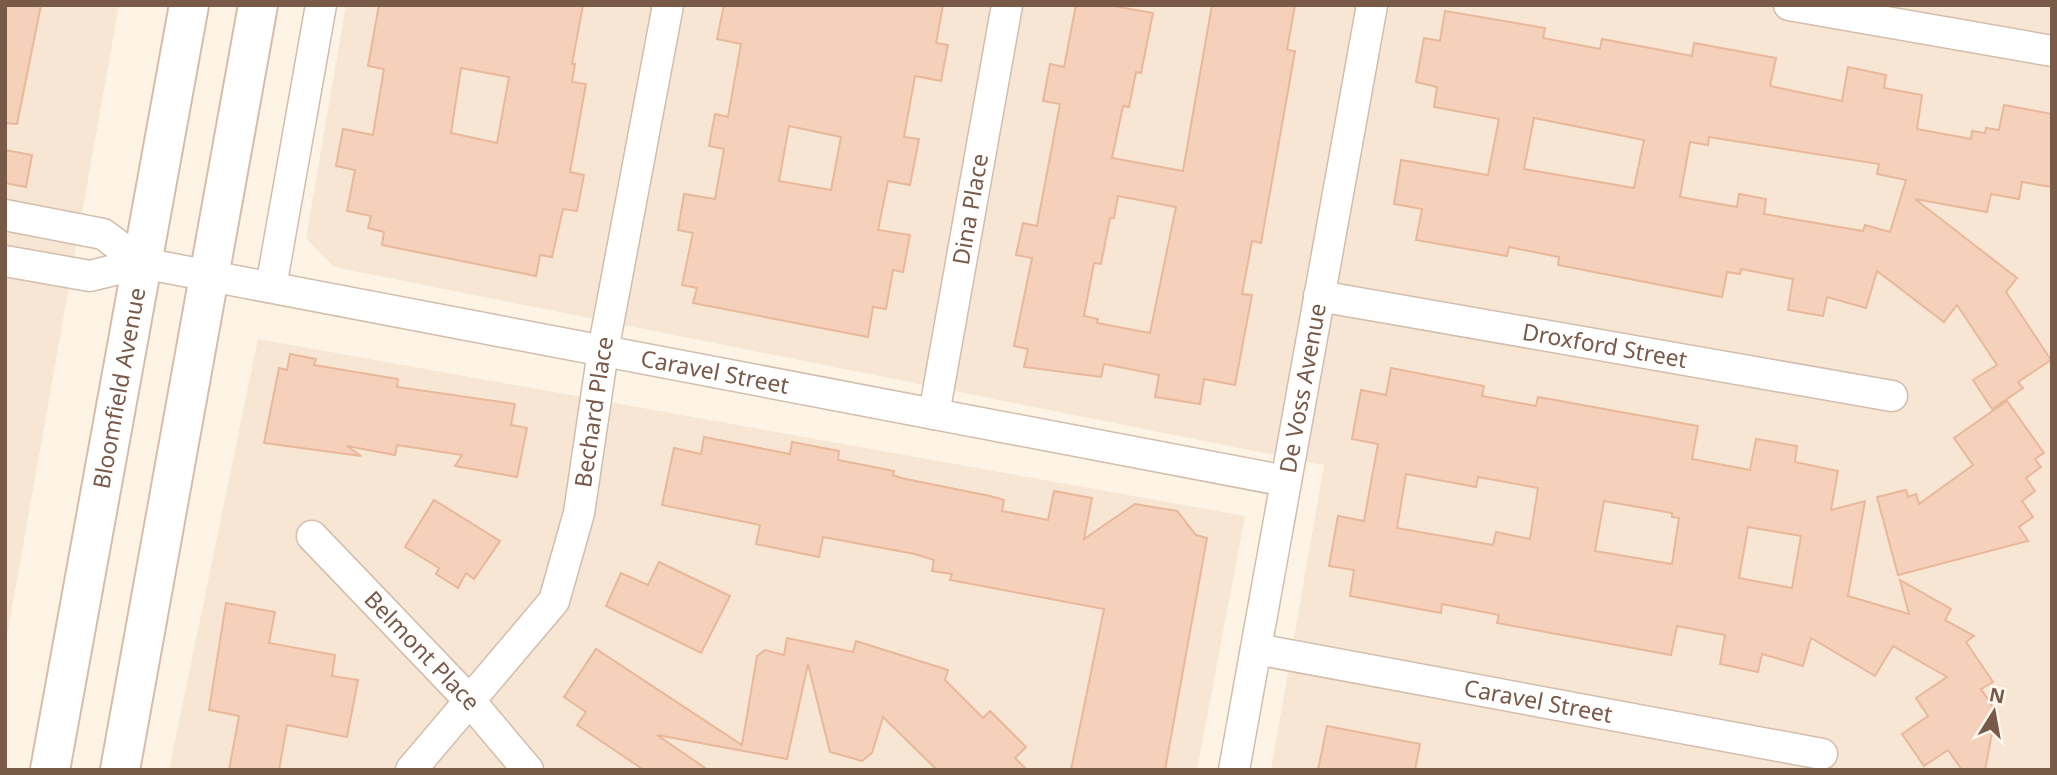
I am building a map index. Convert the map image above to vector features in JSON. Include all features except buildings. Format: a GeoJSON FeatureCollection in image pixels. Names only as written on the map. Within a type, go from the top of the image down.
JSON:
{"type":"FeatureCollection","features":[{"type":"Feature","properties":{"kind":"street","name":"Bloomfield Avenue"},"geometry":{"type":"LineString","coordinates":[[50,770],[189,5]]}},
{"type":"Feature","properties":{"kind":"street"},"geometry":{"type":"LineString","coordinates":[[120,770],[258,5]]}},
{"type":"Feature","properties":{"kind":"street"},"geometry":{"type":"LineString","coordinates":[[271,287],[321,5]]}},
{"type":"Feature","properties":{"kind":"street","name":"Bechard Place"},"geometry":{"type":"LineString","coordinates":[[411,770],[554,601],[579,513],[603,351],[667,5]]}},
{"type":"Feature","properties":{"kind":"street","name":"Dina Place"},"geometry":{"type":"LineString","coordinates":[[934,414],[1007,5]]}},
{"type":"Feature","properties":{"kind":"street","name":"De Voss Avenue"},"geometry":{"type":"LineString","coordinates":[[1234,770],[1372,5]]}},
{"type":"Feature","properties":{"kind":"street"},"geometry":{"type":"LineString","coordinates":[[1789,5],[1934,18],[2052,51]]}},
{"type":"Feature","properties":{"kind":"street"},"geometry":{"type":"LineString","coordinates":[[5,215],[103,234],[142,263]]}},
{"type":"Feature","properties":{"kind":"street"},"geometry":{"type":"LineString","coordinates":[[5,261],[90,276],[142,263]]}},
{"type":"Feature","properties":{"kind":"street","name":"Caravel Street"},"geometry":{"type":"LineString","coordinates":[[142,263],[1286,481]]}},
{"type":"Feature","properties":{"kind":"street","name":"Droxford Street"},"geometry":{"type":"LineString","coordinates":[[1319,296],[1892,397]]}},
{"type":"Feature","properties":{"kind":"street","name":"Belmont Place"},"geometry":{"type":"LineString","coordinates":[[312,536],[469,700],[528,770]]}},
{"type":"Feature","properties":{"kind":"street","name":"Caravel Street"},"geometry":{"type":"LineString","coordinates":[[1256,649],[1822,754]]}},
{"type":"Feature","properties":{"kind":"shaded area"},"geometry":{"type":"Polygon","coordinates":[[[5,5],[119,5],[5,647],[5,5]]]}},
{"type":"Feature","properties":{"kind":"shaded area"},"geometry":{"type":"Polygon","coordinates":[[[346,5],[2052,5],[2052,770],[1271,770],[1324,465],[334,267],[306,238],[346,5]]]}},
{"type":"Feature","properties":{"kind":"shaded area"},"geometry":{"type":"Polygon","coordinates":[[[258,339],[1245,516],[1197,770],[169,770],[258,339]]]}}]}
